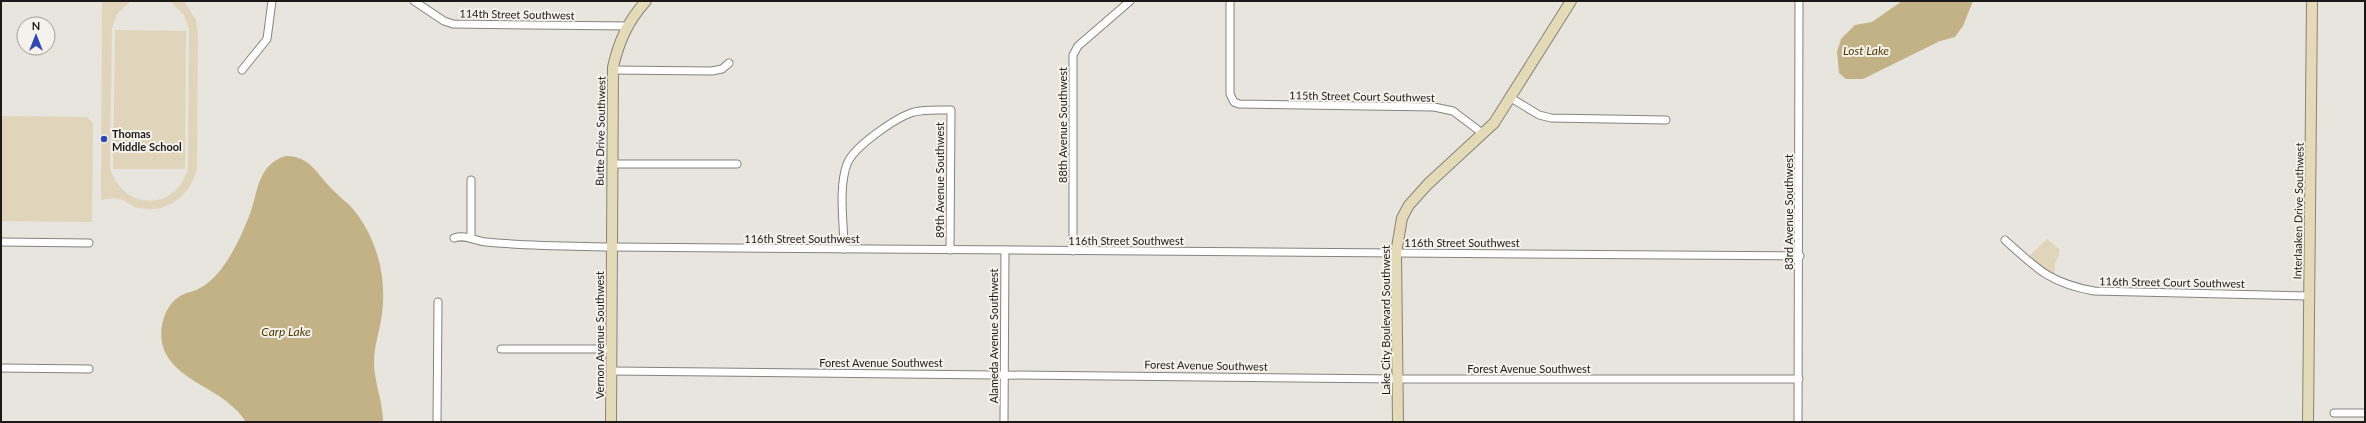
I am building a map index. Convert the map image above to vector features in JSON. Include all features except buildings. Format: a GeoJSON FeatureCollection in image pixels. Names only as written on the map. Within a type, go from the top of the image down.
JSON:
{"type":"FeatureCollection","features":[{"type":"Feature","properties":{"kind":"street"},"geometry":{"type":"LineString","coordinates":[[242,70],[268,39],[272,1]]}},
{"type":"Feature","properties":{"kind":"street","name":"114th Street Southwest"},"geometry":{"type":"LineString","coordinates":[[414,1],[444,21],[452,24],[627,26]]}},
{"type":"Feature","properties":{"kind":"street","name":"Butte Drive Southwest"},"geometry":{"type":"LineString","coordinates":[[611,247],[613,70],[621,38],[627,26],[646,1]]}},
{"type":"Feature","properties":{"kind":"street","name":"88th Avenue Southwest"},"geometry":{"type":"LineString","coordinates":[[1073,250],[1073,55],[1078,46],[1130,1]]}},
{"type":"Feature","properties":{"kind":"street","name":"115th Street Court Southwest"},"geometry":{"type":"LineString","coordinates":[[1230,1],[1230,94],[1234,102],[1245,106],[1434,106],[1453,111],[1482,134]]}},
{"type":"Feature","properties":{"kind":"street"},"geometry":{"type":"LineString","coordinates":[[1482,134],[1494,123],[1511,98],[1571,1]]}},
{"type":"Feature","properties":{"kind":"street","name":"83rd Avenue Southwest"},"geometry":{"type":"LineString","coordinates":[[1798,422],[1800,256],[1799,1]]}},
{"type":"Feature","properties":{"kind":"street","name":"Interlaaken Drive Southwest"},"geometry":{"type":"LineString","coordinates":[[2308,422],[2312,1]]}},
{"type":"Feature","properties":{"kind":"street"},"geometry":{"type":"LineString","coordinates":[[613,70],[712,71],[722,69],[729,63]]}},
{"type":"Feature","properties":{"kind":"street"},"geometry":{"type":"LineString","coordinates":[[1511,98],[1539,115],[1551,118],[1666,120]]}},
{"type":"Feature","properties":{"kind":"street","name":"89th Avenue Southwest"},"geometry":{"type":"LineString","coordinates":[[844,249],[844,190],[848,163],[851,157],[866,142],[908,115],[920,111],[951,110],[950,250]]}},
{"type":"Feature","properties":{"kind":"street","name":"Lake City Boulevard Southwest"},"geometry":{"type":"LineString","coordinates":[[1398,422],[1396,253],[1402,218],[1408,205],[1428,184],[1482,134]]}},
{"type":"Feature","properties":{"kind":"street"},"geometry":{"type":"LineString","coordinates":[[612,164],[737,164]]}},
{"type":"Feature","properties":{"kind":"street"},"geometry":{"type":"LineString","coordinates":[[470,180],[471,238]]}},
{"type":"Feature","properties":{"kind":"street","name":"116th Street Southwest"},"geometry":{"type":"LineString","coordinates":[[454,238],[462,236],[505,244],[611,247],[1800,256]]}},
{"type":"Feature","properties":{"kind":"street","name":"116th Street Court Southwest"},"geometry":{"type":"LineString","coordinates":[[2005,240],[2040,273],[2075,288],[2094,291],[2308,296]]}},
{"type":"Feature","properties":{"kind":"street"},"geometry":{"type":"LineString","coordinates":[[1,242],[89,243]]}},
{"type":"Feature","properties":{"kind":"street","name":"Vernon Avenue Southwest"},"geometry":{"type":"LineString","coordinates":[[611,247],[611,422]]}},
{"type":"Feature","properties":{"kind":"street","name":"Alameda Avenue Southwest"},"geometry":{"type":"LineString","coordinates":[[1004,422],[1005,250]]}},
{"type":"Feature","properties":{"kind":"street"},"geometry":{"type":"LineString","coordinates":[[437,422],[438,302]]}},
{"type":"Feature","properties":{"kind":"street"},"geometry":{"type":"LineString","coordinates":[[501,349],[611,349]]}},
{"type":"Feature","properties":{"kind":"street"},"geometry":{"type":"LineString","coordinates":[[1,368],[89,369]]}},
{"type":"Feature","properties":{"kind":"street","name":"Forest Avenue Southwest"},"geometry":{"type":"LineString","coordinates":[[611,371],[1004,373],[1398,379],[1799,379]]}},
{"type":"Feature","properties":{"kind":"street"},"geometry":{"type":"LineString","coordinates":[[2334,413],[2365,413]]}},
{"type":"Feature","properties":{"kind":"shaded area"},"geometry":{"type":"Polygon","coordinates":[[[102,1],[131,1],[117,14],[112,28],[110,168],[117,182],[126,192],[137,199],[149,201],[161,199],[172,193],[181,183],[188,169],[189,28],[184,15],[170,1],[184,1],[196,20],[198,35],[197,169],[194,179],[183,195],[176,201],[159,208],[149,209],[136,207],[118,198],[101,200],[102,1]]]}},
{"type":"Feature","properties":{"kind":"shaded area"},"geometry":{"type":"Polygon","coordinates":[[[115,30],[186,31],[185,169],[113,169],[115,30]]]}},
{"type":"Feature","properties":{"kind":"shaded area"},"geometry":{"type":"Polygon","coordinates":[[[1,116],[87,117],[93,123],[92,222],[1,221],[1,116]]]}},
{"type":"Feature","properties":{"kind":"shaded area"},"geometry":{"type":"Polygon","coordinates":[[[2047,239],[2060,250],[2055,264],[2054,275],[2029,256],[2047,239]]]}},
{"type":"Feature","properties":{"kind":"water","name":"Lost Lake"},"geometry":{"type":"Polygon","coordinates":[[[1902,1],[1973,1],[1963,26],[1955,37],[1940,41],[1863,79],[1846,79],[1839,73],[1837,52],[1841,39],[1855,25],[1872,22],[1902,1]]]}},
{"type":"Feature","properties":{"kind":"water","name":"Carp Lake"},"geometry":{"type":"Polygon","coordinates":[[[286,156],[301,159],[312,166],[333,191],[353,209],[368,232],[374,245],[383,286],[382,314],[375,350],[374,369],[382,407],[383,422],[246,422],[237,410],[178,369],[169,359],[163,347],[161,333],[166,312],[174,300],[206,284],[220,271],[241,235],[250,214],[260,179],[264,172],[270,165],[286,156]]]}},
{"type":"Feature","properties":{"kind":"place","name":"Thomas Middle School"},"geometry":{"type":"Point","coordinates":[104,139]}}]}
